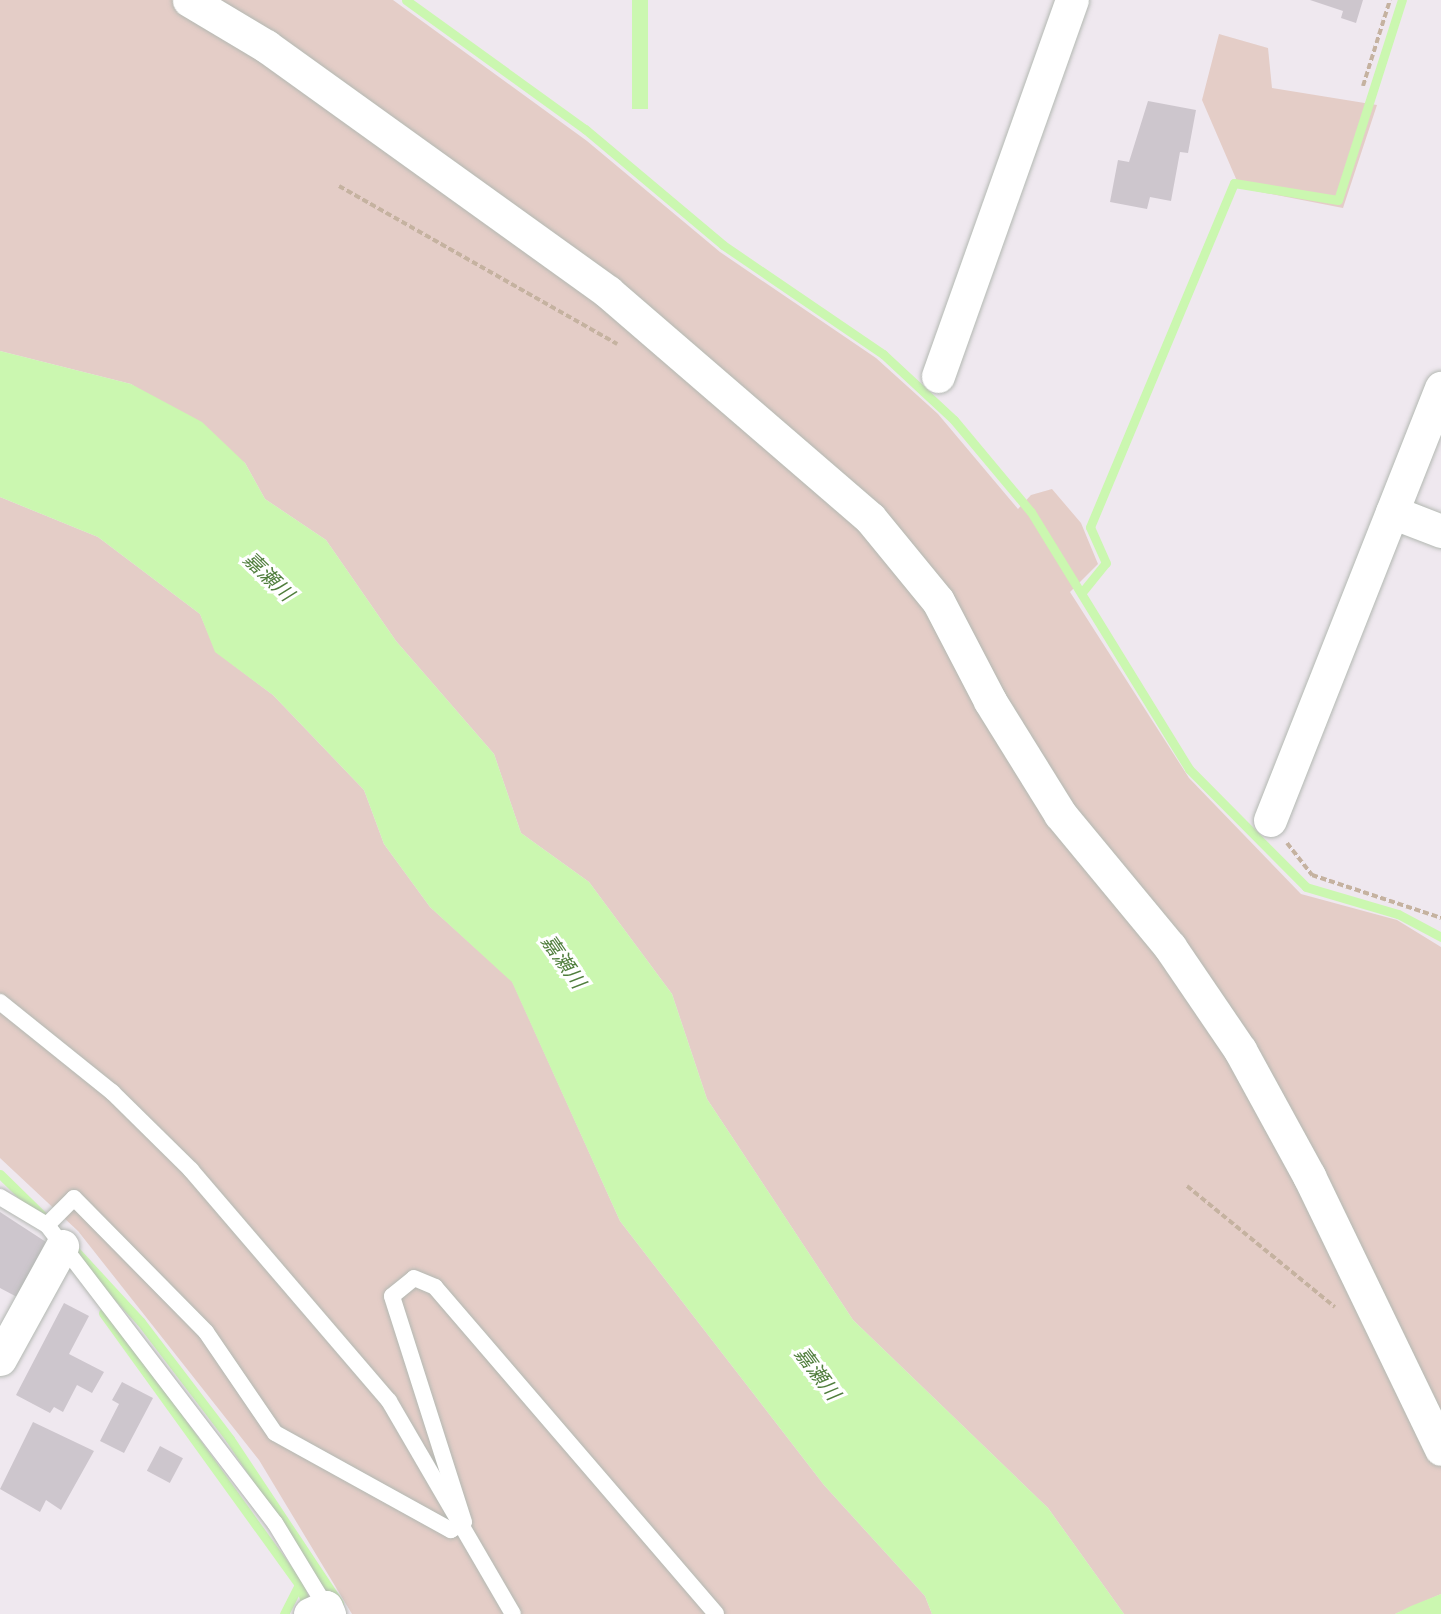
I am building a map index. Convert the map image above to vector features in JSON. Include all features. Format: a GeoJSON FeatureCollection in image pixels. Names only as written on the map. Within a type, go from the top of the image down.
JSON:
{"type":"FeatureCollection","features":[{"type":"Feature","properties":{"kind":"street"},"geometry":{"type":"LineString","coordinates":[[189,0],[286,60],[608,292],[870,518],[938,601],[990,701],[1060,814],[1170,947],[1240,1050],[1309,1176],[1441,1449]]}},
{"type":"Feature","properties":{"kind":"street"},"geometry":{"type":"LineString","coordinates":[[938,376],[1072,0]]}},
{"type":"Feature","properties":{"kind":"street"},"geometry":{"type":"LineString","coordinates":[[1270,820],[1441,388]]}},
{"type":"Feature","properties":{"kind":"street"},"geometry":{"type":"LineString","coordinates":[[1392,512],[1441,531]]}},
{"type":"Feature","properties":{"kind":"street"},"geometry":{"type":"LineString","coordinates":[[0,1359],[55,1236]]}},
{"type":"Feature","properties":{"kind":"lane"},"geometry":{"type":"LineString","coordinates":[[0,1002],[112,1092],[191,1170],[390,1401],[464,1522],[513,1614]]}},
{"type":"Feature","properties":{"kind":"lane"},"geometry":{"type":"LineString","coordinates":[[0,1197],[55,1236],[275,1522],[322,1612]]}},
{"type":"Feature","properties":{"kind":"lane"},"geometry":{"type":"LineString","coordinates":[[55,1236],[62,1210],[74,1198],[206,1332],[275,1433],[451,1530],[464,1522]]}},
{"type":"Feature","properties":{"kind":"lane"},"geometry":{"type":"LineString","coordinates":[[464,1522],[392,1296],[414,1278],[435,1287],[716,1614]]}},
{"type":"Feature","properties":{"kind":"path"},"geometry":{"type":"LineString","coordinates":[[1363,86],[1390,0]]}},
{"type":"Feature","properties":{"kind":"path"},"geometry":{"type":"LineString","coordinates":[[339,186],[619,345]]}},
{"type":"Feature","properties":{"kind":"path"},"geometry":{"type":"LineString","coordinates":[[1270,820],[1312,875],[1441,918]]}},
{"type":"Feature","properties":{"kind":"path"},"geometry":{"type":"LineString","coordinates":[[1187,1186],[1339,1310]]}},
{"type":"Feature","properties":{"kind":"shaded area"},"geometry":{"type":"Polygon","coordinates":[[[0,0],[393,0],[587,141],[720,252],[876,358],[938,414],[1018,509],[1031,495],[1052,489],[1081,523],[1098,564],[1070,592],[1189,778],[1301,894],[1397,920],[1441,947],[1441,1594],[1395,1614],[1124,1614],[1048,1508],[853,1320],[707,1099],[672,994],[589,882],[521,833],[494,754],[396,641],[326,540],[265,499],[245,463],[131,384],[0,351],[0,0]]]}},
{"type":"Feature","properties":{"kind":"shaded area"},"geometry":{"type":"Polygon","coordinates":[[[1219,34],[1268,48],[1272,88],[1377,105],[1343,208],[1240,188],[1202,100],[1219,34]]]}},
{"type":"Feature","properties":{"kind":"shaded area"},"geometry":{"type":"Polygon","coordinates":[[[0,497],[98,537],[200,614],[216,652],[273,695],[364,790],[384,844],[430,907],[512,981],[620,1221],[824,1485],[925,1596],[932,1614],[352,1614],[259,1460],[78,1231],[0,1158],[0,497]]]}},
{"type":"Feature","properties":{"kind":"water"},"geometry":{"type":"Polygon","coordinates":[[[632,0],[648,0],[648,109],[632,109],[632,0]]]}},
{"type":"Feature","properties":{"kind":"water","name":"嘉瀬川"},"geometry":{"type":"Polygon","coordinates":[[[0,351],[131,384],[202,422],[245,463],[265,499],[326,540],[396,641],[494,754],[521,833],[589,882],[672,994],[707,1099],[853,1320],[1048,1508],[1124,1614],[932,1614],[925,1596],[824,1485],[620,1221],[512,982],[430,907],[384,844],[364,790],[273,695],[215,652],[200,614],[98,537],[0,497],[0,351]]]}},
{"type":"Feature","properties":{"kind":"water"},"geometry":{"type":"Polygon","coordinates":[[[1441,1594],[1441,1614],[1395,1614],[1411,1606],[1441,1594]]]}},
{"type":"Feature","properties":{"kind":"building"},"geometry":{"type":"Polygon","coordinates":[[[1310,0],[1363,0],[1356,23],[1341,18],[1343,11],[1310,0]]]}},
{"type":"Feature","properties":{"kind":"building"},"geometry":{"type":"Polygon","coordinates":[[[1148,101],[1196,110],[1188,153],[1180,152],[1171,201],[1150,197],[1147,209],[1110,202],[1118,160],[1129,162],[1148,101]]]}},
{"type":"Feature","properties":{"kind":"building"},"geometry":{"type":"Polygon","coordinates":[[[0,1212],[46,1242],[17,1297],[0,1288],[0,1212]]]}},
{"type":"Feature","properties":{"kind":"building"},"geometry":{"type":"Polygon","coordinates":[[[64,1303],[89,1316],[69,1354],[104,1372],[92,1393],[77,1385],[63,1412],[54,1407],[50,1413],[16,1395],[64,1303]]]}},
{"type":"Feature","properties":{"kind":"building"},"geometry":{"type":"Polygon","coordinates":[[[122,1382],[153,1398],[124,1453],[100,1441],[119,1404],[112,1400],[122,1382]]]}},
{"type":"Feature","properties":{"kind":"building"},"geometry":{"type":"Polygon","coordinates":[[[33,1422],[94,1451],[61,1510],[46,1500],[40,1512],[0,1489],[33,1422]]]}},
{"type":"Feature","properties":{"kind":"building"},"geometry":{"type":"Polygon","coordinates":[[[160,1446],[183,1458],[170,1483],[147,1471],[160,1446]]]}},
{"type":"Feature","properties":{"kind":"waterway"},"geometry":{"type":"LineString","coordinates":[[406,0],[585,129],[723,245],[883,354],[954,420],[1031,512],[1189,769],[1306,887],[1398,914],[1441,937]]}},
{"type":"Feature","properties":{"kind":"waterway"},"geometry":{"type":"LineString","coordinates":[[1083,591],[1106,563],[1090,527],[1234,183],[1338,200],[1402,0]]}},
{"type":"Feature","properties":{"kind":"waterway"},"geometry":{"type":"LineString","coordinates":[[0,1174],[43,1216]]}},
{"type":"Feature","properties":{"kind":"waterway"},"geometry":{"type":"LineString","coordinates":[[73,1248],[141,1322],[230,1439],[339,1603]]}},
{"type":"Feature","properties":{"kind":"waterway"},"geometry":{"type":"LineString","coordinates":[[103,1313],[299,1585],[308,1609]]}},
{"type":"Feature","properties":{"kind":"waterway"},"geometry":{"type":"LineString","coordinates":[[284,1614],[299,1585]]}}]}
